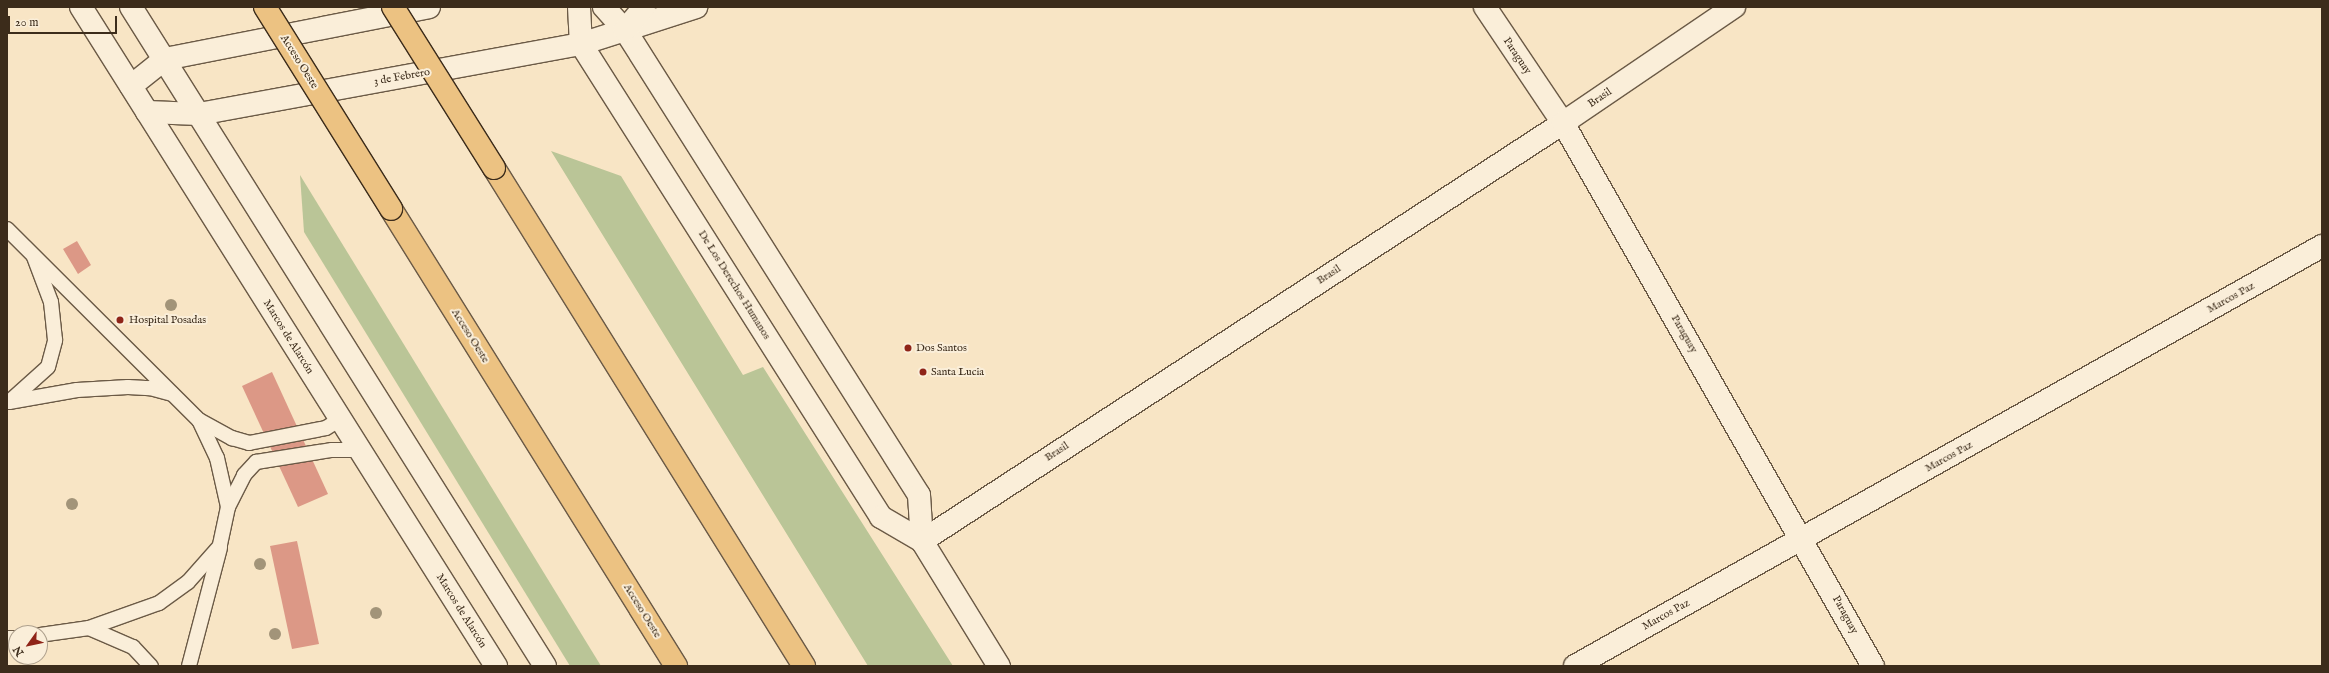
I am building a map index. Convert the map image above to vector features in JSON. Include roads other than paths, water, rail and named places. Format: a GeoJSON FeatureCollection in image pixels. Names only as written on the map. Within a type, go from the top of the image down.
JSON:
{"type":"FeatureCollection","features":[{"type":"Feature","properties":{"kind":"highway","name":"Acceso Oeste"},"geometry":{"type":"LineString","coordinates":[[265,7],[676,666]]}},
{"type":"Feature","properties":{"kind":"highway"},"geometry":{"type":"LineString","coordinates":[[393,7],[804,666]]}},
{"type":"Feature","properties":{"kind":"street","name":"Marcos de Alarcón"},"geometry":{"type":"LineString","coordinates":[[81,7],[339,420],[496,666]]}},
{"type":"Feature","properties":{"kind":"street"},"geometry":{"type":"LineString","coordinates":[[131,7],[545,666]]}},
{"type":"Feature","properties":{"kind":"street"},"geometry":{"type":"LineString","coordinates":[[131,86],[165,59],[429,7]]}},
{"type":"Feature","properties":{"kind":"street","name":"De Los Derechos Humanos"},"geometry":{"type":"LineString","coordinates":[[579,7],[581,44],[881,517],[922,541]]}},
{"type":"Feature","properties":{"kind":"street","name":"De Los Derechos Humanos"},"geometry":{"type":"LineString","coordinates":[[604,7],[625,30],[919,495],[922,541],[999,666]]}},
{"type":"Feature","properties":{"kind":"street"},"geometry":{"type":"LineString","coordinates":[[625,30],[644,7]]}},
{"type":"Feature","properties":{"kind":"street","name":"3 de Febrero"},"geometry":{"type":"LineString","coordinates":[[147,112],[199,114],[581,44],[696,7]]}},
{"type":"Feature","properties":{"kind":"street","name":"Paraguay"},"geometry":{"type":"LineString","coordinates":[[1485,7],[1562,123],[1873,666]]}},
{"type":"Feature","properties":{"kind":"street","name":"Brasil"},"geometry":{"type":"LineString","coordinates":[[922,541],[1562,123],[1734,7]]}},
{"type":"Feature","properties":{"kind":"street","name":"Marcos Paz"},"geometry":{"type":"LineString","coordinates":[[1575,666],[1802,540],[2322,246]]}},
{"type":"Feature","properties":{"kind":"lane"},"geometry":{"type":"LineString","coordinates":[[7,229],[31,251],[175,395],[198,420],[217,458],[228,507]]}},
{"type":"Feature","properties":{"kind":"lane"},"geometry":{"type":"LineString","coordinates":[[8,403],[48,366],[55,340],[51,302],[31,251]]}},
{"type":"Feature","properties":{"kind":"lane"},"geometry":{"type":"LineString","coordinates":[[8,403],[76,390],[128,387],[150,388],[175,395]]}},
{"type":"Feature","properties":{"kind":"lane"},"geometry":{"type":"LineString","coordinates":[[198,420],[232,438],[249,443],[326,428],[339,420]]}},
{"type":"Feature","properties":{"kind":"lane"},"geometry":{"type":"LineString","coordinates":[[189,666],[220,546],[228,507],[244,475],[256,462],[332,450],[359,450]]}},
{"type":"Feature","properties":{"kind":"lane"},"geometry":{"type":"LineString","coordinates":[[48,635],[89,628],[158,603],[188,582],[220,546]]}},
{"type":"Feature","properties":{"kind":"lane"},"geometry":{"type":"LineString","coordinates":[[89,628],[133,647],[151,666]]}},
{"type":"Feature","properties":{"kind":"place","name":"Hospital Posadas"},"geometry":{"type":"Point","coordinates":[120,320]}},
{"type":"Feature","properties":{"kind":"place","name":"Dos Santos"},"geometry":{"type":"Point","coordinates":[908,348]}},
{"type":"Feature","properties":{"kind":"place","name":"Santa Lucia"},"geometry":{"type":"Point","coordinates":[923,372]}}]}
